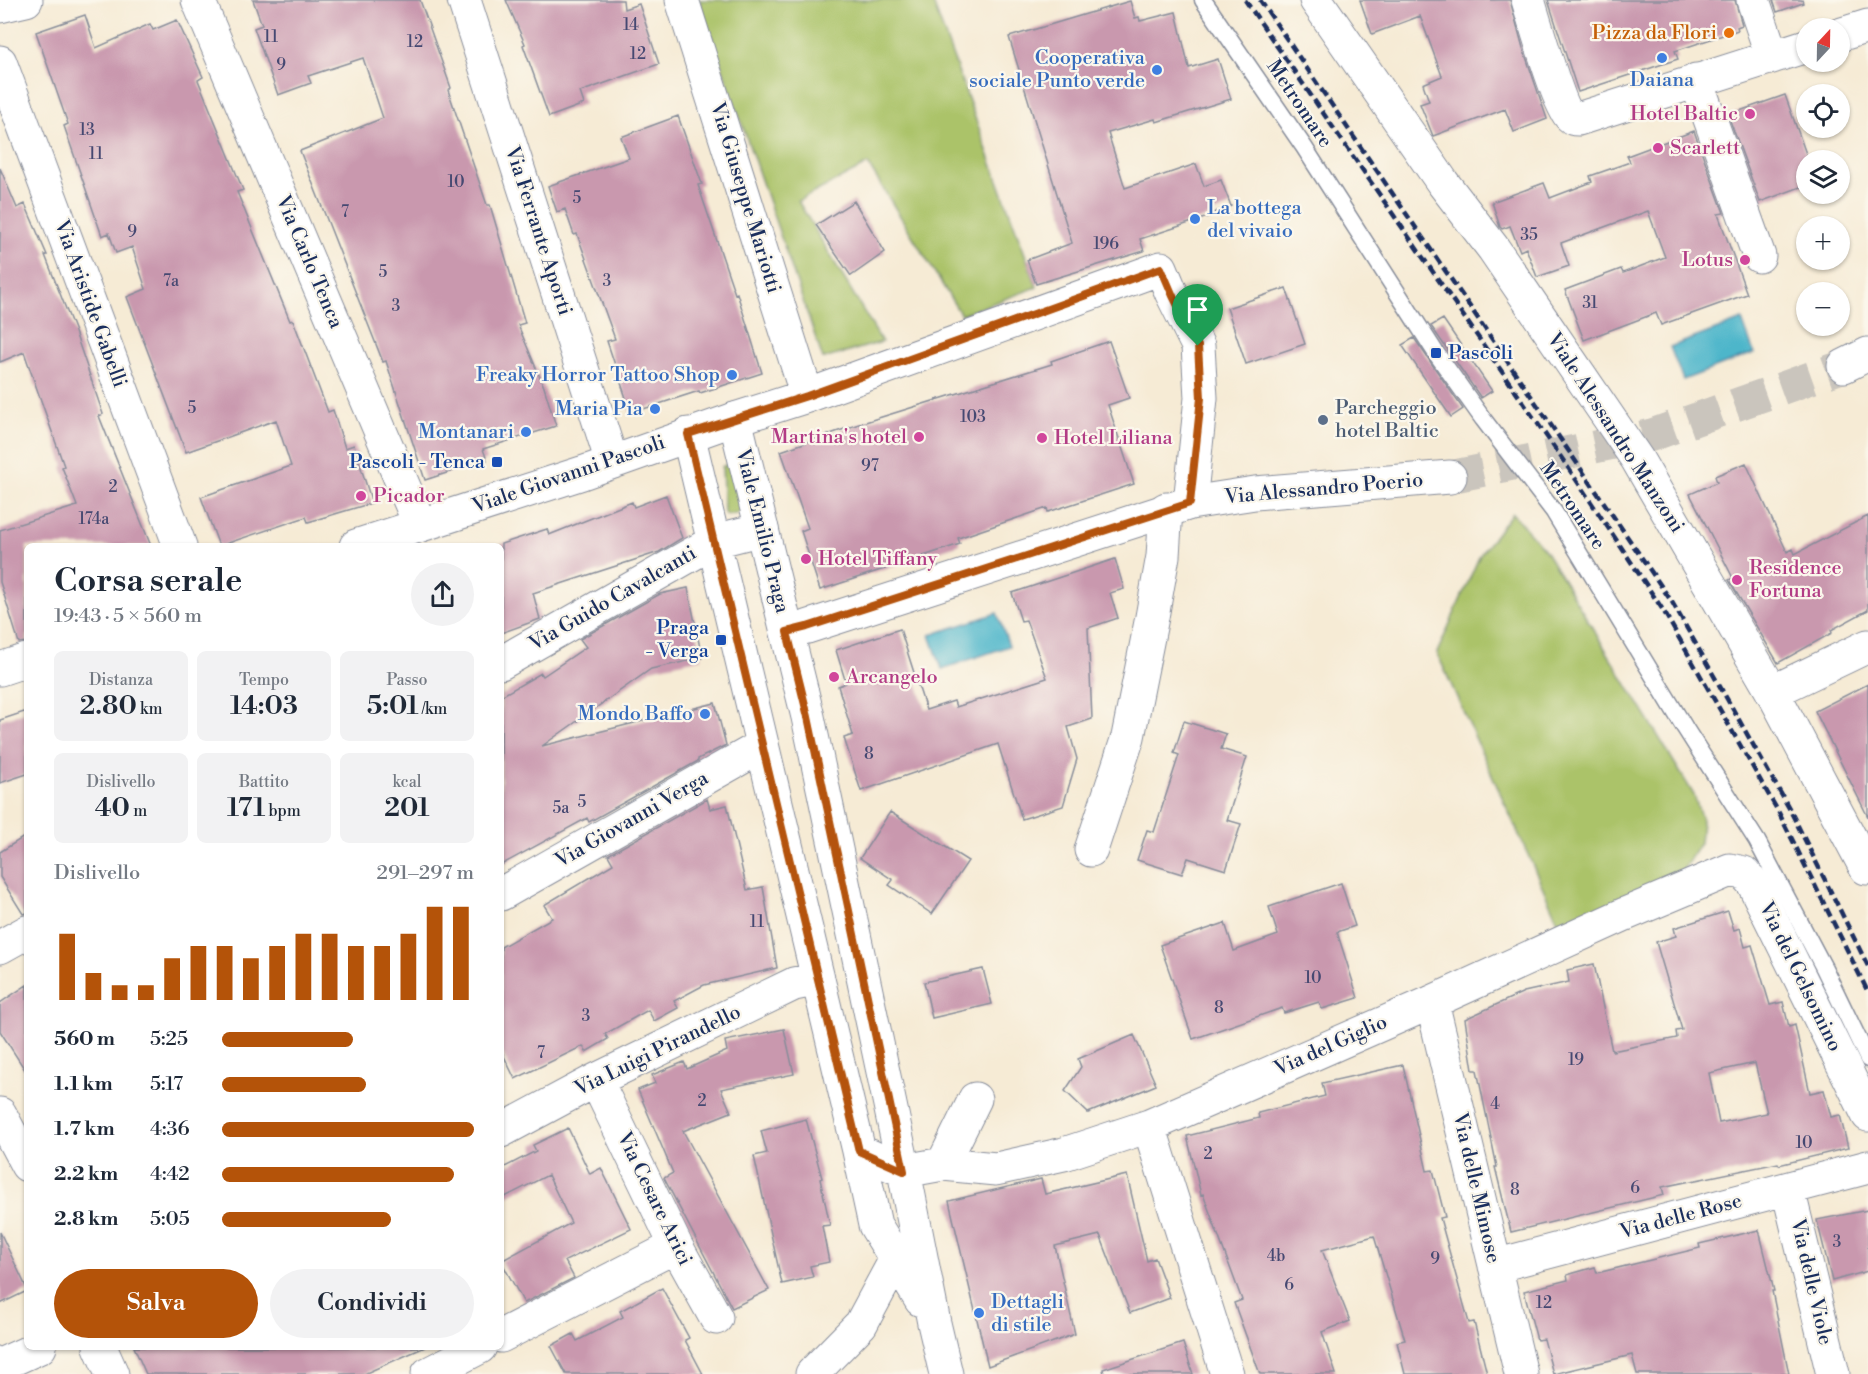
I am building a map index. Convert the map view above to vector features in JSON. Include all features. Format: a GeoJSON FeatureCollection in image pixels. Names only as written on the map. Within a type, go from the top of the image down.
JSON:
{"type":"FeatureCollection","features":[{"type":"Feature","properties":{"kind":"street"},"geometry":{"type":"LineString","coordinates":[[0,6],[26,0]]}},
{"type":"Feature","properties":{"kind":"street","name":"Via Carlo Tenca"},"geometry":{"type":"LineString","coordinates":[[198,0],[420,525]]}},
{"type":"Feature","properties":{"kind":"street","name":"Via Ferrante Aporti"},"geometry":{"type":"LineString","coordinates":[[464,0],[612,462]]}},
{"type":"Feature","properties":{"kind":"street","name":"Via Giuseppe Mariotti"},"geometry":{"type":"LineString","coordinates":[[682,0],[807,396]]}},
{"type":"Feature","properties":{"kind":"street","name":"Viale Alessandro Manzoni"},"geometry":{"type":"LineString","coordinates":[[1316,0],[1443,183],[1493,248],[1637,459],[1772,692],[1866,868]]}},
{"type":"Feature","properties":{"kind":"street"},"geometry":{"type":"LineString","coordinates":[[1528,0],[1560,98],[1568,115],[1573,119],[1796,49]]}},
{"type":"Feature","properties":{"kind":"street"},"geometry":{"type":"LineString","coordinates":[[1753,0],[1772,56]]}},
{"type":"Feature","properties":{"kind":"street"},"geometry":{"type":"LineString","coordinates":[[1850,32],[1868,26]]}},
{"type":"Feature","properties":{"kind":"street","name":"Via Aristide Gabelli"},"geometry":{"type":"LineString","coordinates":[[0,62],[179,543]]}},
{"type":"Feature","properties":{"kind":"street"},"geometry":{"type":"LineString","coordinates":[[1696,80],[1759,256]]}},
{"type":"Feature","properties":{"kind":"street","name":"Viale Giovanni Pascoli"},"geometry":{"type":"LineString","coordinates":[[365,543],[807,396],[1161,268],[1198,346],[1201,398],[1178,506],[1163,556],[1128,736],[1090,850]]}},
{"type":"Feature","properties":{"kind":"street","name":"Viale Emilio Praga"},"geometry":{"type":"LineString","coordinates":[[735,419],[810,725],[946,1374]]}},
{"type":"Feature","properties":{"kind":"street","name":"Viale Emilio Praga"},"geometry":{"type":"LineString","coordinates":[[688,434],[875,1225],[934,1323]]}},
{"type":"Feature","properties":{"kind":"street","name":"Via Alessandro Poerio"},"geometry":{"type":"LineString","coordinates":[[787,632],[1178,506],[1255,493],[1450,477]]}},
{"type":"Feature","properties":{"kind":"street","name":"Via Guido Cavalcanti"},"geometry":{"type":"LineString","coordinates":[[504,661],[715,541],[762,529]]}},
{"type":"Feature","properties":{"kind":"street"},"geometry":{"type":"LineString","coordinates":[[1772,692],[1868,645]]}},
{"type":"Feature","properties":{"kind":"street"},"geometry":{"type":"LineString","coordinates":[[0,669],[24,661]]}},
{"type":"Feature","properties":{"kind":"street","name":"Via Giovanni Verga"},"geometry":{"type":"LineString","coordinates":[[504,892],[762,746]]}},
{"type":"Feature","properties":{"kind":"street","name":"Via del Giglio"},"geometry":{"type":"LineString","coordinates":[[904,1171],[943,1164],[996,1168],[1064,1154],[1149,1126],[1432,1002],[1487,975],[1690,885],[1730,870],[1744,873]]}},
{"type":"Feature","properties":{"kind":"street","name":"Via del Gelsomino"},"geometry":{"type":"LineString","coordinates":[[1744,873],[1753,883],[1868,1115]]}},
{"type":"Feature","properties":{"kind":"street"},"geometry":{"type":"LineString","coordinates":[[0,947],[24,934]]}},
{"type":"Feature","properties":{"kind":"street","name":"Via Luigi Pirandello"},"geometry":{"type":"LineString","coordinates":[[504,1129],[596,1080],[794,984],[818,979]]}},
{"type":"Feature","properties":{"kind":"street","name":"Via delle Mimose"},"geometry":{"type":"LineString","coordinates":[[1432,1002],[1521,1374]]}},
{"type":"Feature","properties":{"kind":"street","name":"Via Cesare Arici"},"geometry":{"type":"LineString","coordinates":[[596,1080],[676,1246],[716,1318]]}},
{"type":"Feature","properties":{"kind":"street"},"geometry":{"type":"LineString","coordinates":[[943,1164],[975,1099]]}},
{"type":"Feature","properties":{"kind":"street"},"geometry":{"type":"LineString","coordinates":[[0,1114],[24,1158]]}},
{"type":"Feature","properties":{"kind":"street"},"geometry":{"type":"LineString","coordinates":[[1149,1126],[1227,1374]]}},
{"type":"Feature","properties":{"kind":"street"},"geometry":{"type":"LineString","coordinates":[[859,1151],[904,1171]]}},
{"type":"Feature","properties":{"kind":"street","name":"Via delle Rose"},"geometry":{"type":"LineString","coordinates":[[1495,1266],[1868,1167]]}},
{"type":"Feature","properties":{"kind":"street","name":"Via delle Viole"},"geometry":{"type":"LineString","coordinates":[[1788,1189],[1833,1374]]}},
{"type":"Feature","properties":{"kind":"street"},"geometry":{"type":"LineString","coordinates":[[504,1334],[676,1246]]}},
{"type":"Feature","properties":{"kind":"street"},"geometry":{"type":"LineString","coordinates":[[812,1374],[861,1324],[896,1259]]}},
{"type":"Feature","properties":{"kind":"street"},"geometry":{"type":"LineString","coordinates":[[0,1365],[33,1350]]}},
{"type":"Feature","properties":{"kind":"street"},"geometry":{"type":"LineString","coordinates":[[101,1350],[112,1374]]}},
{"type":"Feature","properties":{"kind":"street"},"geometry":{"type":"LineString","coordinates":[[428,1374],[474,1350]]}},
{"type":"Feature","properties":{"kind":"lane","name":"Metromare"},"geometry":{"type":"LineString","coordinates":[[1203,0],[1304,147],[1436,353],[1554,512],[1685,728],[1757,841],[1824,968],[1868,1059]]}},
{"type":"Feature","properties":{"kind":"green space"},"geometry":{"type":"Polygon","coordinates":[[[699,0],[932,0],[1037,287],[961,315],[868,164],[798,201],[882,342],[823,359],[699,0]]]}},
{"type":"Feature","properties":{"kind":"green space"},"geometry":{"type":"Polygon","coordinates":[[[728,466],[745,505],[733,515],[724,513],[722,467],[728,466]]]}},
{"type":"Feature","properties":{"kind":"green space"},"geometry":{"type":"Polygon","coordinates":[[[1512,513],[1545,550],[1694,795],[1702,820],[1700,843],[1680,875],[1561,928],[1437,653],[1480,555],[1512,513]]]}},
{"type":"Feature","properties":{"kind":"water"},"geometry":{"type":"Polygon","coordinates":[[[1742,320],[1754,353],[1683,380],[1670,347],[1742,320]]]}},
{"type":"Feature","properties":{"kind":"water"},"geometry":{"type":"Polygon","coordinates":[[[997,613],[1009,646],[942,669],[930,635],[997,613]]]}},
{"type":"Feature","properties":{"kind":"building"},"geometry":{"type":"Polygon","coordinates":[[[253,0],[420,0],[451,88],[448,90],[487,205],[490,205],[525,323],[518,325],[544,387],[556,426],[483,449],[487,460],[425,480],[386,361],[383,362],[300,151],[383,118],[363,58],[308,76],[311,83],[278,95],[254,28],[262,25],[253,0]]]}},
{"type":"Feature","properties":{"kind":"building"},"geometry":{"type":"Polygon","coordinates":[[[506,0],[623,0],[624,9],[639,4],[659,64],[580,92],[584,104],[549,117],[523,45],[525,44],[506,0]]]}},
{"type":"Feature","properties":{"kind":"building"},"geometry":{"type":"Polygon","coordinates":[[[1360,0],[1510,0],[1523,48],[1547,119],[1514,132],[1505,109],[1433,136],[1420,104],[1429,101],[1423,84],[1442,76],[1420,16],[1372,34],[1360,0]]]}},
{"type":"Feature","properties":{"kind":"building"},"geometry":{"type":"Polygon","coordinates":[[[1548,0],[1735,0],[1742,25],[1737,27],[1738,30],[1675,51],[1678,59],[1578,92],[1548,0]]]}},
{"type":"Feature","properties":{"kind":"building"},"geometry":{"type":"Polygon","coordinates":[[[1773,0],[1802,0],[1803,3],[1777,12],[1773,0]]]}},
{"type":"Feature","properties":{"kind":"building"},"geometry":{"type":"Polygon","coordinates":[[[1130,1],[1135,18],[1139,17],[1140,21],[1176,12],[1189,68],[1218,59],[1231,99],[1156,122],[1155,119],[1108,133],[1125,188],[1196,164],[1204,186],[1221,180],[1231,206],[1213,213],[1214,215],[1140,239],[1144,251],[1036,284],[1027,260],[1072,243],[1009,37],[1130,1]]]}},
{"type":"Feature","properties":{"kind":"building"},"geometry":{"type":"Polygon","coordinates":[[[85,15],[96,48],[150,24],[153,30],[177,20],[203,77],[198,80],[243,190],[237,192],[290,321],[293,320],[328,412],[333,410],[345,448],[354,445],[372,503],[308,522],[306,517],[228,543],[218,543],[201,497],[291,466],[276,420],[186,452],[127,297],[146,289],[132,247],[116,253],[109,233],[102,236],[64,126],[68,124],[36,32],[85,15]]]}},
{"type":"Feature","properties":{"kind":"building"},"geometry":{"type":"Polygon","coordinates":[[[1785,95],[1796,126],[1796,138],[1800,138],[1805,150],[1796,150],[1796,189],[1760,202],[1728,115],[1785,95]]]}},
{"type":"Feature","properties":{"kind":"building"},"geometry":{"type":"Polygon","coordinates":[[[678,116],[702,184],[698,185],[735,294],[737,293],[762,373],[631,413],[607,341],[615,339],[577,234],[574,235],[565,209],[557,212],[548,186],[629,158],[621,137],[678,116]]]}},
{"type":"Feature","properties":{"kind":"building"},"geometry":{"type":"Polygon","coordinates":[[[1694,131],[1724,213],[1718,214],[1747,294],[1661,325],[1656,313],[1584,340],[1565,290],[1621,269],[1623,273],[1665,257],[1648,211],[1561,243],[1569,266],[1537,277],[1526,248],[1520,251],[1510,226],[1502,229],[1500,227],[1492,202],[1544,183],[1550,198],[1592,182],[1590,176],[1630,162],[1627,156],[1694,131]]]}},
{"type":"Feature","properties":{"kind":"building"},"geometry":{"type":"Polygon","coordinates":[[[0,168],[17,208],[25,204],[47,255],[45,255],[103,414],[99,416],[150,543],[24,543],[24,642],[19,643],[0,582],[0,530],[77,506],[24,352],[0,362],[0,168]]]}},
{"type":"Feature","properties":{"kind":"building"},"geometry":{"type":"Polygon","coordinates":[[[854,201],[885,252],[851,276],[816,225],[854,201]]]}},
{"type":"Feature","properties":{"kind":"building"},"geometry":{"type":"Polygon","coordinates":[[[1286,288],[1305,344],[1246,364],[1227,308],[1286,288]]]}},
{"type":"Feature","properties":{"kind":"building"},"geometry":{"type":"Polygon","coordinates":[[[1443,319],[1492,391],[1481,398],[1431,326],[1443,319]]]}},
{"type":"Feature","properties":{"kind":"building"},"geometry":{"type":"Polygon","coordinates":[[[1414,338],[1463,409],[1451,417],[1402,345],[1414,338]]]}},
{"type":"Feature","properties":{"kind":"building"},"geometry":{"type":"Polygon","coordinates":[[[1109,341],[1129,398],[1108,405],[1134,484],[1048,512],[1047,508],[958,538],[960,544],[820,590],[801,531],[808,528],[781,451],[859,424],[1052,364],[1051,361],[1109,341]]]}},
{"type":"Feature","properties":{"kind":"building"},"geometry":{"type":"Polygon","coordinates":[[[1746,463],[1787,552],[1793,549],[1795,554],[1868,516],[1868,610],[1778,663],[1729,580],[1733,578],[1690,494],[1717,482],[1715,476],[1746,463]]]}},
{"type":"Feature","properties":{"kind":"building"},"geometry":{"type":"Polygon","coordinates":[[[666,495],[682,538],[659,552],[533,593],[540,619],[504,632],[504,543],[547,529],[549,535],[632,502],[634,507],[666,495]]]}},
{"type":"Feature","properties":{"kind":"building"},"geometry":{"type":"Polygon","coordinates":[[[1115,559],[1124,589],[1110,593],[1118,618],[1088,628],[1092,719],[1068,727],[1077,759],[1063,806],[1022,819],[998,744],[861,791],[844,738],[853,735],[838,686],[846,683],[836,650],[900,629],[926,710],[954,701],[956,707],[1047,678],[1026,620],[1021,621],[1012,593],[1115,559]]]}},
{"type":"Feature","properties":{"kind":"building"},"geometry":{"type":"Polygon","coordinates":[[[688,588],[702,658],[651,669],[542,746],[715,703],[726,745],[589,822],[587,818],[504,863],[504,694],[541,673],[543,676],[586,647],[580,639],[660,594],[688,588]]]}},
{"type":"Feature","properties":{"kind":"building"},"geometry":{"type":"Polygon","coordinates":[[[1868,684],[1868,817],[1815,711],[1868,684]]]}},
{"type":"Feature","properties":{"kind":"building"},"geometry":{"type":"Polygon","coordinates":[[[24,712],[24,775],[0,783],[0,720],[24,712]]]}},
{"type":"Feature","properties":{"kind":"building"},"geometry":{"type":"Polygon","coordinates":[[[1184,721],[1226,734],[1221,749],[1247,757],[1227,820],[1241,824],[1226,870],[1188,858],[1182,874],[1137,860],[1147,830],[1154,832],[1179,755],[1174,753],[1184,721]]]}},
{"type":"Feature","properties":{"kind":"building"},"geometry":{"type":"Polygon","coordinates":[[[707,799],[710,809],[727,805],[747,890],[763,887],[777,968],[704,985],[674,1001],[678,1008],[654,1021],[648,1010],[605,1034],[608,1039],[586,1052],[583,1046],[515,1079],[504,1056],[504,945],[552,918],[544,905],[613,864],[608,855],[707,799]]]}},
{"type":"Feature","properties":{"kind":"building"},"geometry":{"type":"Polygon","coordinates":[[[890,812],[968,861],[932,914],[889,885],[893,880],[860,858],[890,812]]]}},
{"type":"Feature","properties":{"kind":"building"},"geometry":{"type":"Polygon","coordinates":[[[24,837],[24,914],[0,877],[0,852],[24,837]]]}},
{"type":"Feature","properties":{"kind":"building"},"geometry":{"type":"Polygon","coordinates":[[[1341,883],[1355,926],[1337,932],[1358,998],[1322,1009],[1319,1002],[1284,1013],[1282,1008],[1193,1039],[1160,945],[1225,923],[1234,951],[1278,935],[1269,907],[1341,883]]]}},
{"type":"Feature","properties":{"kind":"building"},"geometry":{"type":"Polygon","coordinates":[[[1728,911],[1734,930],[1740,928],[1745,947],[1752,945],[1770,1005],[1783,1002],[1789,1027],[1795,1025],[1810,1093],[1824,1090],[1831,1117],[1840,1115],[1848,1148],[1779,1165],[1778,1163],[1662,1187],[1664,1195],[1511,1232],[1495,1167],[1497,1167],[1477,1070],[1473,1070],[1465,1019],[1524,992],[1569,982],[1567,970],[1594,964],[1612,1051],[1677,1038],[1676,1031],[1682,1030],[1656,942],[1676,936],[1674,928],[1728,911]],[[1755,1063],[1709,1073],[1719,1123],[1767,1113],[1755,1063]]]}},
{"type":"Feature","properties":{"kind":"building"},"geometry":{"type":"Polygon","coordinates":[[[983,969],[992,1004],[932,1018],[924,982],[983,969]]]}},
{"type":"Feature","properties":{"kind":"building"},"geometry":{"type":"Polygon","coordinates":[[[24,987],[24,1068],[0,1031],[0,1003],[24,987]]]}},
{"type":"Feature","properties":{"kind":"building"},"geometry":{"type":"Polygon","coordinates":[[[784,1029],[794,1074],[721,1089],[731,1112],[683,1131],[769,1290],[732,1308],[664,1178],[673,1173],[638,1090],[655,1083],[652,1075],[684,1062],[687,1069],[727,1051],[725,1041],[784,1029]]]}},
{"type":"Feature","properties":{"kind":"building"},"geometry":{"type":"Polygon","coordinates":[[[1134,1035],[1156,1085],[1088,1113],[1065,1091],[1081,1067],[1078,1059],[1134,1035]]]}},
{"type":"Feature","properties":{"kind":"building"},"geometry":{"type":"Polygon","coordinates":[[[1403,1065],[1427,1171],[1433,1170],[1445,1217],[1440,1218],[1469,1323],[1474,1322],[1487,1374],[1405,1374],[1397,1342],[1405,1340],[1374,1236],[1322,1250],[1350,1321],[1322,1332],[1336,1374],[1260,1374],[1234,1303],[1242,1300],[1203,1194],[1201,1195],[1187,1136],[1259,1118],[1258,1113],[1325,1096],[1322,1083],[1403,1065]]]}},
{"type":"Feature","properties":{"kind":"building"},"geometry":{"type":"Polygon","coordinates":[[[806,1119],[822,1178],[820,1179],[830,1225],[822,1226],[829,1262],[810,1266],[813,1277],[782,1284],[754,1156],[767,1153],[761,1131],[806,1119]]]}},
{"type":"Feature","properties":{"kind":"building"},"geometry":{"type":"Polygon","coordinates":[[[568,1128],[590,1174],[601,1168],[631,1229],[565,1261],[574,1278],[524,1303],[504,1266],[504,1259],[571,1223],[548,1175],[504,1197],[504,1167],[536,1151],[533,1145],[568,1128]]]}},
{"type":"Feature","properties":{"kind":"building"},"geometry":{"type":"Polygon","coordinates":[[[1127,1175],[1147,1261],[1155,1258],[1170,1298],[1130,1313],[1100,1235],[1055,1246],[1075,1334],[988,1366],[949,1201],[1041,1179],[1045,1194],[1127,1175]]]}},
{"type":"Feature","properties":{"kind":"building"},"geometry":{"type":"Polygon","coordinates":[[[1868,1210],[1868,1271],[1832,1281],[1817,1220],[1868,1210]]]}},
{"type":"Feature","properties":{"kind":"building"},"geometry":{"type":"Polygon","coordinates":[[[1759,1230],[1774,1291],[1772,1291],[1789,1374],[1637,1374],[1632,1355],[1553,1374],[1544,1339],[1537,1340],[1524,1291],[1568,1280],[1567,1275],[1595,1267],[1597,1273],[1700,1248],[1699,1244],[1759,1230]]]}},
{"type":"Feature","properties":{"kind":"building"},"geometry":{"type":"Polygon","coordinates":[[[0,1232],[24,1283],[24,1292],[0,1304],[0,1232]]]}},
{"type":"Feature","properties":{"kind":"building"},"geometry":{"type":"Polygon","coordinates":[[[662,1288],[689,1338],[685,1340],[703,1374],[566,1374],[551,1346],[573,1334],[577,1341],[623,1317],[620,1311],[662,1288]]]}},
{"type":"Feature","properties":{"kind":"building"},"geometry":{"type":"Polygon","coordinates":[[[1183,1343],[1193,1374],[1104,1374],[1103,1369],[1183,1343]]]}},
{"type":"Feature","properties":{"kind":"building"},"geometry":{"type":"Polygon","coordinates":[[[135,1350],[418,1350],[364,1374],[146,1374],[135,1350]]]}},
{"type":"Feature","properties":{"kind":"tunnel"},"geometry":{"type":"LineString","coordinates":[[1450,477],[1652,435],[1844,366]]}},
{"type":"Feature","properties":{"kind":"railway"},"geometry":{"type":"LineString","coordinates":[[1245,0],[1565,463],[1663,610],[1779,813],[1868,992]]}},
{"type":"Feature","properties":{"kind":"railway"},"geometry":{"type":"LineString","coordinates":[[1260,0],[1672,602],[1789,808],[1868,966]]}},
{"type":"Feature","properties":{"kind":"place","name":"Pizza da Flori"},"geometry":{"type":"Point","coordinates":[1729,33]}},
{"type":"Feature","properties":{"kind":"place","name":"Daiana"},"geometry":{"type":"Point","coordinates":[1662,58]}},
{"type":"Feature","properties":{"kind":"place","name":"Cooperativa sociale Punto verde"},"geometry":{"type":"Point","coordinates":[1157,70]}},
{"type":"Feature","properties":{"kind":"place","name":"Hotel Baltic"},"geometry":{"type":"Point","coordinates":[1750,114]}},
{"type":"Feature","properties":{"kind":"place","name":"Scarlett"},"geometry":{"type":"Point","coordinates":[1658,148]}},
{"type":"Feature","properties":{"kind":"place","name":"La bottega del vivaio"},"geometry":{"type":"Point","coordinates":[1195,219]}},
{"type":"Feature","properties":{"kind":"place","name":"Lotus"},"geometry":{"type":"Point","coordinates":[1745,260]}},
{"type":"Feature","properties":{"kind":"place","name":"Pascoli"},"geometry":{"type":"Point","coordinates":[1436,353]}},
{"type":"Feature","properties":{"kind":"place","name":"Freaky Horror Tattoo Shop"},"geometry":{"type":"Point","coordinates":[732,375]}},
{"type":"Feature","properties":{"kind":"place","name":"Maria Pia"},"geometry":{"type":"Point","coordinates":[655,409]}},
{"type":"Feature","properties":{"kind":"place","name":"Parcheggio hotel Baltic"},"geometry":{"type":"Point","coordinates":[1323,420]}},
{"type":"Feature","properties":{"kind":"place","name":"Montanari"},"geometry":{"type":"Point","coordinates":[526,432]}},
{"type":"Feature","properties":{"kind":"place","name":"Martina's hotel"},"geometry":{"type":"Point","coordinates":[919,437]}},
{"type":"Feature","properties":{"kind":"place","name":"Hotel Liliana"},"geometry":{"type":"Point","coordinates":[1042,438]}},
{"type":"Feature","properties":{"kind":"place","name":"Pascoli - Tenca"},"geometry":{"type":"Point","coordinates":[497,462]}},
{"type":"Feature","properties":{"kind":"place","name":"Picador"},"geometry":{"type":"Point","coordinates":[361,496]}},
{"type":"Feature","properties":{"kind":"place","name":"Hotel Tiffany"},"geometry":{"type":"Point","coordinates":[806,559]}},
{"type":"Feature","properties":{"kind":"place","name":"Residence Fortuna"},"geometry":{"type":"Point","coordinates":[1737,580]}},
{"type":"Feature","properties":{"kind":"place","name":"Praga - Verga"},"geometry":{"type":"Point","coordinates":[721,640]}},
{"type":"Feature","properties":{"kind":"place","name":"Arcangelo"},"geometry":{"type":"Point","coordinates":[834,677]}},
{"type":"Feature","properties":{"kind":"place","name":"Mondo Baffo"},"geometry":{"type":"Point","coordinates":[705,714]}},
{"type":"Feature","properties":{"kind":"place","name":"Dettagli di stile"},"geometry":{"type":"Point","coordinates":[979,1313]}},
{"type":"Feature","properties":{"kind":"route"},"geometry":{"type":"LineString","coordinates":[[1161,268],[1198,346],[1201,398],[1190,503],[787,632],[808,717],[904,1171],[859,1151],[688,434],[807,396],[1161,268]]}}]}
